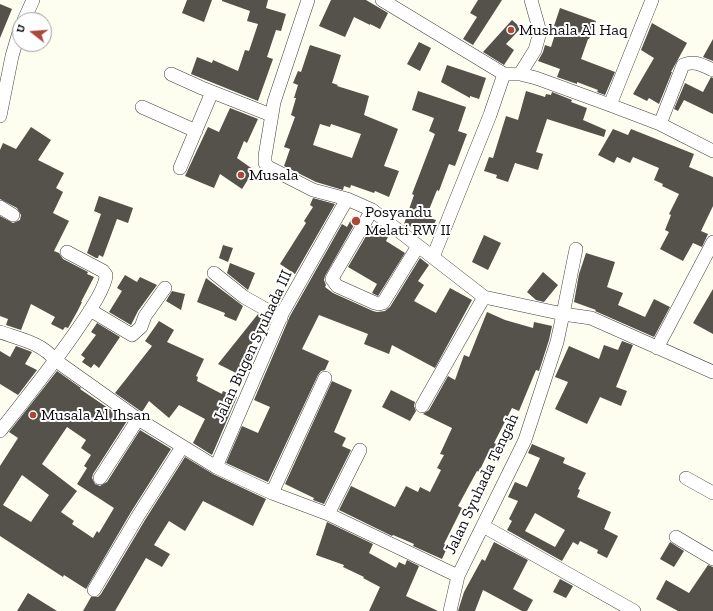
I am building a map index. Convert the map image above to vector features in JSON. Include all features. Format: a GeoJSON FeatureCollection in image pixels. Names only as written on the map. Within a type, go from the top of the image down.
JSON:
{"type":"FeatureCollection","features":[{"type":"Feature","properties":{"kind":"street"},"geometry":{"type":"LineString","coordinates":[[28,12],[33,0]]}},
{"type":"Feature","properties":{"kind":"street"},"geometry":{"type":"LineString","coordinates":[[308,0],[271,115],[265,156],[265,163],[268,167],[313,190],[347,199],[372,210],[484,298],[563,314],[591,318],[713,372]]}},
{"type":"Feature","properties":{"kind":"street"},"geometry":{"type":"LineString","coordinates":[[382,0],[504,74],[520,74],[536,78],[610,105],[660,124],[713,151]]}},
{"type":"Feature","properties":{"kind":"street"},"geometry":{"type":"LineString","coordinates":[[520,74],[535,50],[540,32],[531,0]]}},
{"type":"Feature","properties":{"kind":"street"},"geometry":{"type":"LineString","coordinates":[[610,105],[652,0]]}},
{"type":"Feature","properties":{"kind":"street"},"geometry":{"type":"LineString","coordinates":[[0,113],[6,53],[12,43]]}},
{"type":"Feature","properties":{"kind":"street"},"geometry":{"type":"LineString","coordinates":[[660,124],[683,66],[690,62],[697,63],[713,70]]}},
{"type":"Feature","properties":{"kind":"street"},"geometry":{"type":"LineString","coordinates":[[171,74],[271,115]]}},
{"type":"Feature","properties":{"kind":"street"},"geometry":{"type":"LineString","coordinates":[[432,257],[490,115],[504,74]]}},
{"type":"Feature","properties":{"kind":"street"},"geometry":{"type":"LineString","coordinates":[[180,168],[212,92]]}},
{"type":"Feature","properties":{"kind":"street"},"geometry":{"type":"LineString","coordinates":[[142,107],[196,131]]}},
{"type":"Feature","properties":{"kind":"street","name":"Jalan Bugen Syuhada III"},"geometry":{"type":"LineString","coordinates":[[216,467],[281,318],[347,199]]}},
{"type":"Feature","properties":{"kind":"street"},"geometry":{"type":"LineString","coordinates":[[0,207],[13,214]]}},
{"type":"Feature","properties":{"kind":"street"},"geometry":{"type":"LineString","coordinates":[[372,210],[332,279],[337,286],[375,303],[383,303],[418,246]]}},
{"type":"Feature","properties":{"kind":"street"},"geometry":{"type":"LineString","coordinates":[[657,348],[713,242]]}},
{"type":"Feature","properties":{"kind":"street","name":"Jalan Syuhada Tengah"},"geometry":{"type":"LineString","coordinates":[[452,605],[458,576],[525,440],[557,342],[576,249]]}},
{"type":"Feature","properties":{"kind":"street"},"geometry":{"type":"LineString","coordinates":[[0,431],[55,360],[90,310],[106,283],[106,275],[103,271],[67,252]]}},
{"type":"Feature","properties":{"kind":"street"},"geometry":{"type":"LineString","coordinates":[[214,273],[244,297],[281,318]]}},
{"type":"Feature","properties":{"kind":"street"},"geometry":{"type":"LineString","coordinates":[[90,310],[132,335],[141,327],[145,316],[164,288]]}},
{"type":"Feature","properties":{"kind":"street"},"geometry":{"type":"LineString","coordinates":[[422,406],[484,298]]}},
{"type":"Feature","properties":{"kind":"street"},"geometry":{"type":"LineString","coordinates":[[0,332],[42,347],[49,352],[55,360],[138,419],[216,467],[272,493],[328,514],[458,576]]}},
{"type":"Feature","properties":{"kind":"street"},"geometry":{"type":"LineString","coordinates":[[272,493],[325,378]]}},
{"type":"Feature","properties":{"kind":"street"},"geometry":{"type":"LineString","coordinates":[[100,478],[138,419]]}},
{"type":"Feature","properties":{"kind":"street"},"geometry":{"type":"LineString","coordinates":[[94,590],[138,516],[182,447]]}},
{"type":"Feature","properties":{"kind":"street"},"geometry":{"type":"LineString","coordinates":[[328,514],[360,450]]}},
{"type":"Feature","properties":{"kind":"street"},"geometry":{"type":"LineString","coordinates":[[686,478],[713,493]]}},
{"type":"Feature","properties":{"kind":"street"},"geometry":{"type":"LineString","coordinates":[[483,526],[634,611]]}},
{"type":"Feature","properties":{"kind":"street"},"geometry":{"type":"LineString","coordinates":[[676,538],[713,559]]}},
{"type":"Feature","properties":{"kind":"building"},"geometry":{"type":"Polygon","coordinates":[[[187,0],[212,0],[204,22],[182,13],[187,0]]]}},
{"type":"Feature","properties":{"kind":"building"},"geometry":{"type":"Polygon","coordinates":[[[222,0],[268,0],[266,8],[286,14],[281,31],[276,30],[267,57],[273,59],[258,101],[191,74],[197,57],[212,63],[213,60],[238,71],[245,50],[249,51],[258,24],[247,21],[250,11],[222,0]]]}},
{"type":"Feature","properties":{"kind":"building"},"geometry":{"type":"Polygon","coordinates":[[[331,0],[366,0],[388,13],[380,29],[354,17],[345,37],[319,26],[331,0]]]}},
{"type":"Feature","properties":{"kind":"building"},"geometry":{"type":"Polygon","coordinates":[[[478,0],[502,0],[473,45],[463,39],[477,17],[470,13],[478,0]]]}},
{"type":"Feature","properties":{"kind":"building"},"geometry":{"type":"Polygon","coordinates":[[[0,4],[12,9],[0,38],[0,4]]]}},
{"type":"Feature","properties":{"kind":"building"},"geometry":{"type":"Polygon","coordinates":[[[560,8],[596,21],[581,59],[615,72],[605,95],[597,92],[598,90],[577,82],[577,84],[557,77],[560,69],[538,61],[545,45],[551,47],[557,28],[554,26],[560,8]]]}},
{"type":"Feature","properties":{"kind":"building"},"geometry":{"type":"Polygon","coordinates":[[[512,20],[521,28],[506,44],[514,50],[504,65],[483,52],[512,20]]]}},
{"type":"Feature","properties":{"kind":"building"},"geometry":{"type":"Polygon","coordinates":[[[652,23],[687,43],[671,72],[659,104],[649,98],[647,101],[633,94],[654,58],[641,50],[652,23]]]}},
{"type":"Feature","properties":{"kind":"building"},"geometry":{"type":"Polygon","coordinates":[[[713,39],[713,61],[703,57],[713,39]]]}},
{"type":"Feature","properties":{"kind":"building"},"geometry":{"type":"Polygon","coordinates":[[[419,42],[431,48],[420,71],[407,64],[419,42]]]}},
{"type":"Feature","properties":{"kind":"building"},"geometry":{"type":"Polygon","coordinates":[[[310,45],[341,55],[332,83],[369,96],[364,115],[398,129],[384,166],[399,171],[389,197],[375,191],[374,193],[351,185],[350,188],[344,186],[343,190],[316,182],[284,166],[290,149],[284,147],[295,117],[291,115],[298,85],[293,83],[298,71],[301,72],[310,45]],[[320,124],[313,145],[352,158],[361,134],[331,124],[330,127],[320,124]]]}},
{"type":"Feature","properties":{"kind":"building"},"geometry":{"type":"Polygon","coordinates":[[[447,65],[486,78],[479,99],[470,96],[470,98],[441,82],[447,65]]]}},
{"type":"Feature","properties":{"kind":"building"},"geometry":{"type":"Polygon","coordinates":[[[711,77],[713,78],[713,114],[684,100],[678,111],[674,109],[685,83],[703,92],[711,77]]]}},
{"type":"Feature","properties":{"kind":"building"},"geometry":{"type":"Polygon","coordinates":[[[418,91],[466,107],[458,131],[467,134],[455,166],[449,164],[439,191],[437,190],[426,217],[436,220],[430,234],[404,224],[414,195],[412,194],[435,134],[429,131],[434,118],[412,110],[418,91]]]}},
{"type":"Feature","properties":{"kind":"building"},"geometry":{"type":"Polygon","coordinates":[[[526,91],[545,97],[546,94],[551,95],[552,92],[572,100],[571,102],[587,108],[583,120],[606,130],[604,137],[547,119],[536,152],[543,154],[538,170],[515,163],[508,182],[496,178],[497,175],[484,171],[489,157],[493,158],[506,116],[518,120],[526,91]]]}},
{"type":"Feature","properties":{"kind":"building"},"geometry":{"type":"Polygon","coordinates":[[[230,108],[258,119],[247,143],[244,141],[237,158],[254,170],[242,189],[220,174],[214,188],[185,176],[208,127],[219,132],[230,108]]]}},
{"type":"Feature","properties":{"kind":"building"},"geometry":{"type":"Polygon","coordinates":[[[31,127],[51,140],[38,160],[64,173],[56,188],[63,192],[53,213],[69,221],[54,251],[59,253],[63,259],[88,272],[87,274],[94,277],[68,328],[65,327],[63,330],[51,324],[55,317],[31,304],[21,330],[6,325],[8,319],[0,316],[0,216],[13,223],[20,220],[21,215],[17,208],[0,199],[0,150],[3,143],[16,149],[31,127]]]}},
{"type":"Feature","properties":{"kind":"building"},"geometry":{"type":"Polygon","coordinates":[[[613,129],[628,135],[631,129],[694,154],[689,167],[713,177],[713,206],[701,231],[708,234],[702,247],[693,243],[683,261],[660,249],[669,232],[665,230],[671,215],[669,214],[679,194],[662,186],[663,184],[654,180],[659,168],[633,157],[630,163],[617,157],[614,163],[598,155],[613,129]]]}},
{"type":"Feature","properties":{"kind":"building"},"geometry":{"type":"Polygon","coordinates":[[[99,196],[133,208],[128,223],[117,219],[103,257],[99,255],[98,258],[96,258],[87,253],[101,214],[94,211],[99,196]]]}},
{"type":"Feature","properties":{"kind":"building"},"geometry":{"type":"Polygon","coordinates":[[[313,198],[335,204],[295,274],[280,264],[306,223],[304,221],[313,207],[310,205],[313,198]]]}},
{"type":"Feature","properties":{"kind":"building"},"geometry":{"type":"Polygon","coordinates":[[[353,216],[358,218],[325,276],[325,287],[333,293],[373,311],[385,311],[390,307],[420,258],[429,265],[418,281],[424,285],[414,301],[436,313],[450,288],[472,300],[435,368],[392,345],[389,354],[364,344],[368,334],[319,315],[302,349],[329,361],[325,370],[321,371],[318,375],[268,482],[226,463],[242,426],[258,433],[270,407],[254,400],[290,316],[342,224],[347,227],[353,216]]]}},
{"type":"Feature","properties":{"kind":"building"},"geometry":{"type":"Polygon","coordinates":[[[372,226],[378,230],[377,231],[388,237],[386,241],[405,253],[378,296],[372,293],[377,284],[348,267],[372,226]]]}},
{"type":"Feature","properties":{"kind":"building"},"geometry":{"type":"Polygon","coordinates":[[[484,235],[501,243],[488,270],[472,262],[484,235]]]}},
{"type":"Feature","properties":{"kind":"building"},"geometry":{"type":"Polygon","coordinates":[[[223,245],[233,248],[228,262],[219,258],[223,245]]]}},
{"type":"Feature","properties":{"kind":"building"},"geometry":{"type":"Polygon","coordinates":[[[586,253],[615,262],[607,287],[623,293],[618,305],[645,317],[654,299],[670,307],[654,337],[595,311],[596,310],[574,302],[579,274],[586,253]]]}},
{"type":"Feature","properties":{"kind":"building"},"geometry":{"type":"Polygon","coordinates":[[[230,263],[255,273],[248,290],[227,273],[230,263]]]}},
{"type":"Feature","properties":{"kind":"building"},"geometry":{"type":"Polygon","coordinates":[[[543,272],[558,285],[544,302],[536,300],[527,292],[543,272]]]}},
{"type":"Feature","properties":{"kind":"building"},"geometry":{"type":"Polygon","coordinates":[[[125,275],[137,282],[140,277],[157,285],[138,311],[131,325],[109,312],[122,291],[117,288],[125,275]]]}},
{"type":"Feature","properties":{"kind":"building"},"geometry":{"type":"Polygon","coordinates":[[[206,278],[243,306],[236,321],[224,316],[225,313],[197,302],[206,278]]]}},
{"type":"Feature","properties":{"kind":"building"},"geometry":{"type":"Polygon","coordinates":[[[713,289],[713,334],[693,323],[713,289]]]}},
{"type":"Feature","properties":{"kind":"building"},"geometry":{"type":"Polygon","coordinates":[[[172,291],[185,294],[181,310],[166,301],[172,291]]]}},
{"type":"Feature","properties":{"kind":"building"},"geometry":{"type":"Polygon","coordinates":[[[487,312],[505,320],[533,328],[534,322],[552,326],[539,371],[536,370],[519,411],[512,408],[494,443],[502,446],[495,461],[486,457],[479,472],[477,471],[458,506],[462,508],[444,544],[448,546],[442,559],[413,546],[414,544],[393,535],[392,536],[339,510],[351,486],[395,507],[406,486],[418,492],[420,487],[430,492],[441,470],[437,468],[444,455],[440,454],[452,428],[423,414],[429,410],[448,376],[455,380],[464,355],[469,357],[487,312]]]}},
{"type":"Feature","properties":{"kind":"building"},"geometry":{"type":"Polygon","coordinates":[[[258,314],[265,318],[238,374],[218,364],[258,314]]]}},
{"type":"Feature","properties":{"kind":"building"},"geometry":{"type":"Polygon","coordinates":[[[159,321],[174,330],[167,342],[204,359],[196,376],[198,377],[197,381],[222,394],[223,391],[237,397],[212,455],[193,443],[205,419],[179,405],[169,418],[149,401],[142,412],[115,393],[152,346],[145,341],[159,321]]]}},
{"type":"Feature","properties":{"kind":"building"},"geometry":{"type":"Polygon","coordinates":[[[97,323],[120,337],[99,368],[94,364],[91,368],[82,362],[85,358],[81,355],[96,335],[91,332],[97,323]]]}},
{"type":"Feature","properties":{"kind":"building"},"geometry":{"type":"Polygon","coordinates":[[[622,341],[633,345],[616,387],[627,391],[621,406],[600,397],[587,424],[555,409],[568,382],[555,377],[569,346],[599,359],[604,345],[618,350],[622,341]]]}},
{"type":"Feature","properties":{"kind":"building"},"geometry":{"type":"Polygon","coordinates":[[[16,346],[32,352],[25,364],[37,370],[18,395],[0,384],[0,351],[10,357],[16,346]]]}},
{"type":"Feature","properties":{"kind":"building"},"geometry":{"type":"Polygon","coordinates":[[[57,371],[81,388],[80,389],[127,421],[93,474],[92,478],[95,484],[100,486],[107,482],[140,430],[171,449],[131,512],[86,589],[64,575],[63,577],[0,536],[0,466],[18,438],[9,432],[57,371]],[[67,427],[42,464],[77,491],[61,512],[74,521],[72,524],[93,538],[97,531],[99,533],[114,508],[77,484],[87,468],[84,466],[91,455],[81,448],[86,440],[67,427]],[[22,475],[3,505],[31,522],[49,495],[22,475]]]}},
{"type":"Feature","properties":{"kind":"building"},"geometry":{"type":"Polygon","coordinates":[[[332,381],[352,390],[334,432],[346,438],[342,446],[351,450],[324,504],[313,500],[314,498],[285,484],[332,381]]]}},
{"type":"Feature","properties":{"kind":"building"},"geometry":{"type":"Polygon","coordinates":[[[391,390],[415,402],[414,406],[416,411],[410,421],[382,407],[391,390]]]}},
{"type":"Feature","properties":{"kind":"building"},"geometry":{"type":"Polygon","coordinates":[[[532,444],[565,458],[563,463],[586,473],[578,489],[580,490],[577,497],[611,512],[604,529],[618,536],[607,558],[597,553],[598,550],[580,541],[578,545],[573,542],[562,561],[507,530],[512,521],[509,519],[518,501],[508,497],[515,482],[527,487],[540,458],[528,453],[532,444]],[[535,513],[525,531],[555,547],[565,530],[535,513]]]}},
{"type":"Feature","properties":{"kind":"building"},"geometry":{"type":"Polygon","coordinates":[[[185,457],[213,474],[266,499],[253,526],[203,501],[185,531],[169,521],[154,545],[170,554],[162,567],[146,558],[115,611],[83,611],[91,597],[98,597],[101,594],[185,457]]]}},
{"type":"Feature","properties":{"kind":"building"},"geometry":{"type":"Polygon","coordinates":[[[327,522],[373,544],[369,553],[396,568],[399,562],[405,565],[407,560],[419,566],[406,596],[438,611],[369,611],[380,587],[343,567],[344,565],[316,555],[327,522]]]}},
{"type":"Feature","properties":{"kind":"building"},"geometry":{"type":"Polygon","coordinates":[[[494,542],[528,560],[513,589],[533,600],[527,611],[522,611],[483,590],[475,611],[458,611],[464,592],[482,559],[485,561],[494,542]]]}},
{"type":"Feature","properties":{"kind":"building"},"geometry":{"type":"Polygon","coordinates":[[[670,542],[684,551],[674,567],[660,559],[670,542]]]}},
{"type":"Feature","properties":{"kind":"building"},"geometry":{"type":"Polygon","coordinates":[[[708,565],[713,567],[713,611],[678,611],[656,599],[666,580],[689,593],[708,565]]]}},
{"type":"Feature","properties":{"kind":"building"},"geometry":{"type":"Polygon","coordinates":[[[560,579],[573,586],[566,598],[553,592],[560,579]]]}},
{"type":"Feature","properties":{"kind":"building"},"geometry":{"type":"Polygon","coordinates":[[[28,593],[57,611],[17,611],[28,593]]]}},
{"type":"Feature","properties":{"kind":"place","name":"Mushala Al Haq"},"geometry":{"type":"Point","coordinates":[511,30]}},
{"type":"Feature","properties":{"kind":"place","name":"Musala"},"geometry":{"type":"Point","coordinates":[241,175]}},
{"type":"Feature","properties":{"kind":"place","name":"Posyandu Melati RW II"},"geometry":{"type":"Point","coordinates":[356,221]}},
{"type":"Feature","properties":{"kind":"place","name":"Musala Al Ihsan"},"geometry":{"type":"Point","coordinates":[33,415]}}]}
